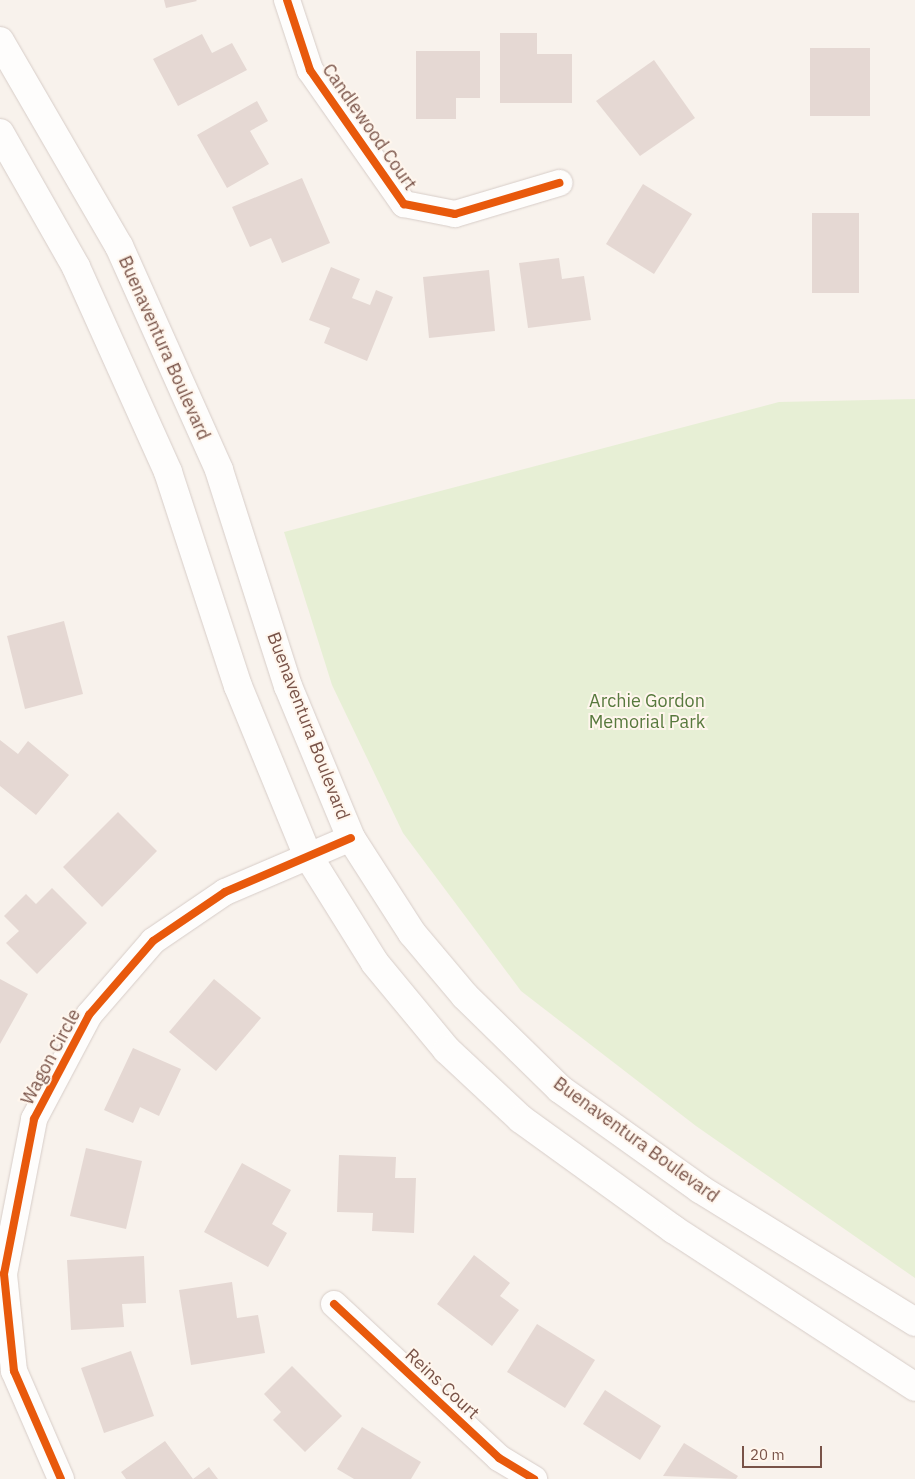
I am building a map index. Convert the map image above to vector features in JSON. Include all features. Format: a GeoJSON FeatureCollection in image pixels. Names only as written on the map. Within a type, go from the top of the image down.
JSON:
{"type":"FeatureCollection","features":[{"type":"Feature","properties":{"kind":"main road","name":"Buenaventura Boulevard"},"geometry":{"type":"LineString","coordinates":[[0,41],[119,246],[219,470],[288,686],[351,838],[412,933],[465,996],[560,1089],[700,1189],[915,1322]]}},
{"type":"Feature","properties":{"kind":"main road"},"geometry":{"type":"LineString","coordinates":[[0,133],[76,267],[168,472],[238,686],[307,854],[375,964],[447,1050],[521,1119],[673,1229],[915,1387]]}},
{"type":"Feature","properties":{"kind":"street","name":"Candlewood Court"},"geometry":{"type":"LineString","coordinates":[[287,0],[310,70],[404,204],[455,214],[559,183]]}},
{"type":"Feature","properties":{"kind":"street","name":"Wagon Circle"},"geometry":{"type":"LineString","coordinates":[[61,1479],[14,1371],[4,1274],[34,1119],[89,1015],[153,941],[226,892],[307,854],[351,838]]}},
{"type":"Feature","properties":{"kind":"street","name":"Reins Court"},"geometry":{"type":"LineString","coordinates":[[334,1304],[499,1458],[534,1479]]}},
{"type":"Feature","properties":{"kind":"green space","name":"Archie Gordon Memorial Park"},"geometry":{"type":"Polygon","coordinates":[[[915,399],[915,1278],[696,1126],[521,991],[403,833],[332,685],[284,532],[779,402],[915,399]]]}},
{"type":"Feature","properties":{"kind":"building"},"geometry":{"type":"Polygon","coordinates":[[[164,0],[196,0],[197,1],[166,8],[164,0]]]}},
{"type":"Feature","properties":{"kind":"building"},"geometry":{"type":"Polygon","coordinates":[[[500,33],[537,33],[537,54],[572,54],[572,103],[500,103],[500,33]]]}},
{"type":"Feature","properties":{"kind":"building"},"geometry":{"type":"Polygon","coordinates":[[[202,34],[212,53],[232,43],[247,70],[178,106],[153,59],[202,34]]]}},
{"type":"Feature","properties":{"kind":"building"},"geometry":{"type":"Polygon","coordinates":[[[810,48],[870,48],[870,116],[810,116],[810,48]]]}},
{"type":"Feature","properties":{"kind":"building"},"geometry":{"type":"Polygon","coordinates":[[[416,51],[480,51],[480,98],[456,98],[456,119],[416,119],[416,51]]]}},
{"type":"Feature","properties":{"kind":"building"},"geometry":{"type":"Polygon","coordinates":[[[654,60],[695,118],[640,156],[596,101],[654,60]]]}},
{"type":"Feature","properties":{"kind":"building"},"geometry":{"type":"Polygon","coordinates":[[[257,101],[268,121],[250,131],[269,164],[227,188],[197,135],[257,101]]]}},
{"type":"Feature","properties":{"kind":"building"},"geometry":{"type":"Polygon","coordinates":[[[302,178],[330,243],[282,263],[271,238],[250,247],[232,207],[302,178]]]}},
{"type":"Feature","properties":{"kind":"building"},"geometry":{"type":"Polygon","coordinates":[[[643,184],[692,214],[654,274],[606,244],[643,184]]]}},
{"type":"Feature","properties":{"kind":"building"},"geometry":{"type":"Polygon","coordinates":[[[812,213],[859,213],[859,293],[812,293],[812,213]]]}},
{"type":"Feature","properties":{"kind":"building"},"geometry":{"type":"Polygon","coordinates":[[[559,258],[562,279],[584,276],[591,320],[528,328],[519,263],[559,258]]]}},
{"type":"Feature","properties":{"kind":"building"},"geometry":{"type":"Polygon","coordinates":[[[331,267],[360,279],[352,298],[370,305],[376,290],[393,297],[367,361],[324,343],[330,328],[309,320],[331,267]]]}},
{"type":"Feature","properties":{"kind":"building"},"geometry":{"type":"Polygon","coordinates":[[[489,270],[495,331],[429,338],[423,277],[489,270]]]}},
{"type":"Feature","properties":{"kind":"building"},"geometry":{"type":"Polygon","coordinates":[[[64,621],[83,694],[25,709],[7,636],[64,621]]]}},
{"type":"Feature","properties":{"kind":"building"},"geometry":{"type":"Polygon","coordinates":[[[0,740],[18,754],[28,741],[69,775],[36,815],[0,786],[0,740]]]}},
{"type":"Feature","properties":{"kind":"building"},"geometry":{"type":"Polygon","coordinates":[[[118,812],[157,851],[102,907],[63,867],[118,812]]]}},
{"type":"Feature","properties":{"kind":"building"},"geometry":{"type":"Polygon","coordinates":[[[52,888],[87,923],[37,974],[6,943],[19,931],[4,916],[26,894],[36,904],[52,888]]]}},
{"type":"Feature","properties":{"kind":"building"},"geometry":{"type":"Polygon","coordinates":[[[0,979],[28,994],[0,1044],[0,979]]]}},
{"type":"Feature","properties":{"kind":"building"},"geometry":{"type":"Polygon","coordinates":[[[214,979],[261,1018],[216,1071],[169,1032],[214,979]]]}},
{"type":"Feature","properties":{"kind":"building"},"geometry":{"type":"Polygon","coordinates":[[[133,1048],[181,1069],[159,1116],[140,1107],[133,1123],[104,1110],[133,1048]]]}},
{"type":"Feature","properties":{"kind":"building"},"geometry":{"type":"Polygon","coordinates":[[[86,1148],[142,1161],[126,1229],[70,1216],[86,1148]]]}},
{"type":"Feature","properties":{"kind":"building"},"geometry":{"type":"Polygon","coordinates":[[[339,1155],[396,1157],[395,1178],[416,1178],[414,1233],[372,1231],[373,1213],[337,1212],[339,1155]]]}},
{"type":"Feature","properties":{"kind":"building"},"geometry":{"type":"Polygon","coordinates":[[[242,1163],[291,1190],[272,1224],[287,1233],[268,1267],[204,1232],[242,1163]]]}},
{"type":"Feature","properties":{"kind":"building"},"geometry":{"type":"Polygon","coordinates":[[[474,1255],[510,1283],[500,1296],[519,1310],[492,1346],[437,1304],[474,1255]]]}},
{"type":"Feature","properties":{"kind":"building"},"geometry":{"type":"Polygon","coordinates":[[[144,1256],[146,1303],[122,1304],[124,1327],[71,1330],[67,1260],[144,1256]]]}},
{"type":"Feature","properties":{"kind":"building"},"geometry":{"type":"Polygon","coordinates":[[[232,1282],[237,1318],[258,1315],[265,1353],[191,1365],[179,1290],[232,1282]]]}},
{"type":"Feature","properties":{"kind":"building"},"geometry":{"type":"Polygon","coordinates":[[[537,1324],[595,1360],[565,1408],[507,1372],[537,1324]]]}},
{"type":"Feature","properties":{"kind":"building"},"geometry":{"type":"Polygon","coordinates":[[[131,1351],[154,1416],[104,1433],[81,1368],[131,1351]]]}},
{"type":"Feature","properties":{"kind":"building"},"geometry":{"type":"Polygon","coordinates":[[[292,1366],[342,1416],[305,1452],[273,1420],[281,1412],[264,1394],[292,1366]]]}},
{"type":"Feature","properties":{"kind":"building"},"geometry":{"type":"Polygon","coordinates":[[[605,1390],[661,1426],[640,1460],[583,1424],[605,1390]]]}},
{"type":"Feature","properties":{"kind":"building"},"geometry":{"type":"Polygon","coordinates":[[[362,1427],[421,1462],[411,1479],[354,1479],[337,1469],[362,1427]]]}},
{"type":"Feature","properties":{"kind":"building"},"geometry":{"type":"Polygon","coordinates":[[[165,1441],[193,1479],[126,1479],[121,1472],[165,1441]]]}},
{"type":"Feature","properties":{"kind":"building"},"geometry":{"type":"Polygon","coordinates":[[[684,1443],[738,1476],[736,1479],[663,1476],[684,1443]]]}},
{"type":"Feature","properties":{"kind":"building"},"geometry":{"type":"Polygon","coordinates":[[[209,1467],[218,1479],[193,1479],[209,1467]]]}},
{"type":"Feature","properties":{"kind":"cycle path"},"geometry":{"type":"LineString","coordinates":[[287,0],[310,70],[404,204],[455,214],[559,183]]}},
{"type":"Feature","properties":{"kind":"cycle path"},"geometry":{"type":"LineString","coordinates":[[61,1479],[14,1371],[4,1274],[34,1119],[89,1015],[153,941],[225,892],[351,838]]}},
{"type":"Feature","properties":{"kind":"cycle path"},"geometry":{"type":"LineString","coordinates":[[334,1304],[499,1458],[534,1479]]}}]}
